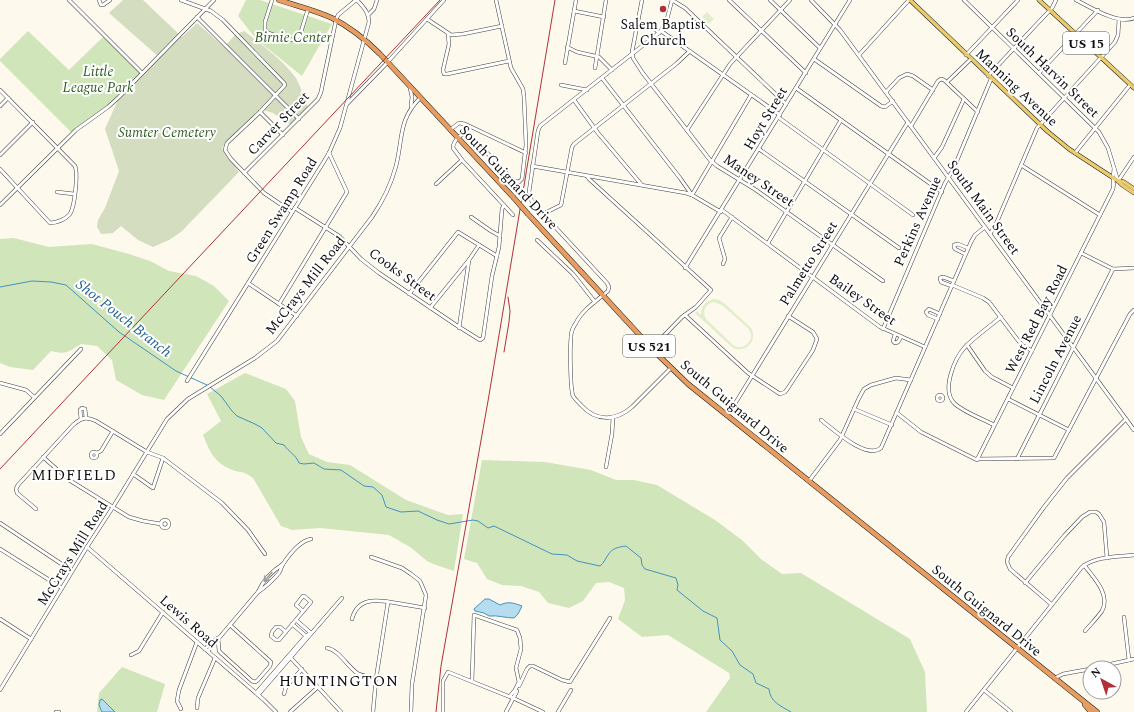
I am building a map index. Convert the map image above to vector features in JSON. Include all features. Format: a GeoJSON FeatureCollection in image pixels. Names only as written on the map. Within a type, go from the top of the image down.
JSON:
{"type":"FeatureCollection","features":[{"type":"Feature","properties":{"kind":"highway","name":"South Guignard Drive"},"geometry":{"type":"LineString","coordinates":[[279,0],[336,20],[364,39],[388,62],[652,348],[688,384],[1078,697]]}},
{"type":"Feature","properties":{"kind":"highway"},"geometry":{"type":"LineString","coordinates":[[1078,697],[1091,712]]}},
{"type":"Feature","properties":{"kind":"highway","name":"US 521"},"geometry":{"type":"LineString","coordinates":[[1078,697],[1097,712]]}},
{"type":"Feature","properties":{"kind":"main road","name":"Manning Avenue"},"geometry":{"type":"LineString","coordinates":[[910,0],[1040,125],[1075,153],[1134,193]]}},
{"type":"Feature","properties":{"kind":"main road","name":"US 15"},"geometry":{"type":"LineString","coordinates":[[1039,0],[1133,88]]}},
{"type":"Feature","properties":{"kind":"main road","name":"Manning Avenue"},"geometry":{"type":"LineString","coordinates":[[1118,181],[1124,182],[1134,189]]}},
{"type":"Feature","properties":{"kind":"street"},"geometry":{"type":"LineString","coordinates":[[69,0],[142,73]]}},
{"type":"Feature","properties":{"kind":"street"},"geometry":{"type":"LineString","coordinates":[[99,0],[101,4],[104,5],[110,0]]}},
{"type":"Feature","properties":{"kind":"street"},"geometry":{"type":"LineString","coordinates":[[181,0],[206,8],[223,20],[285,85],[260,112],[227,143],[225,149],[229,156],[244,173],[264,193],[292,212]]}},
{"type":"Feature","properties":{"kind":"street"},"geometry":{"type":"LineString","coordinates":[[0,205],[80,126],[112,103],[214,0]]}},
{"type":"Feature","properties":{"kind":"street"},"geometry":{"type":"LineString","coordinates":[[272,0],[264,22],[265,30],[268,34],[289,40],[294,40],[299,37],[308,9]]}},
{"type":"Feature","properties":{"kind":"street"},"geometry":{"type":"LineString","coordinates":[[356,0],[366,10],[368,15],[372,11],[377,0]]}},
{"type":"Feature","properties":{"kind":"street","name":"Carver Street"},"geometry":{"type":"LineString","coordinates":[[244,173],[316,101],[321,92],[338,14],[356,0]]}},
{"type":"Feature","properties":{"kind":"street"},"geometry":{"type":"LineString","coordinates":[[346,105],[388,62],[444,0]]}},
{"type":"Feature","properties":{"kind":"street"},"geometry":{"type":"LineString","coordinates":[[496,0],[512,70],[523,91],[526,153],[522,179],[519,182],[514,181],[470,134],[464,133],[454,143],[453,148],[462,160],[513,215]]}},
{"type":"Feature","properties":{"kind":"street"},"geometry":{"type":"LineString","coordinates":[[565,63],[576,0]]}},
{"type":"Feature","properties":{"kind":"street"},"geometry":{"type":"LineString","coordinates":[[595,68],[606,0]]}},
{"type":"Feature","properties":{"kind":"street"},"geometry":{"type":"LineString","coordinates":[[632,54],[642,0]]}},
{"type":"Feature","properties":{"kind":"street"},"geometry":{"type":"LineString","coordinates":[[671,368],[632,407],[626,412],[613,417],[603,417],[590,414],[578,402],[572,392],[570,343],[572,334],[580,317],[609,289],[607,283],[531,200],[529,188],[540,126],[660,32],[666,23],[672,0],[685,8],[786,104]]}},
{"type":"Feature","properties":{"kind":"street"},"geometry":{"type":"LineString","coordinates":[[729,0],[806,73]]}},
{"type":"Feature","properties":{"kind":"street"},"geometry":{"type":"LineString","coordinates":[[770,0],[820,48]]}},
{"type":"Feature","properties":{"kind":"street"},"geometry":{"type":"LineString","coordinates":[[687,130],[722,74],[736,56],[790,0]]}},
{"type":"Feature","properties":{"kind":"street","name":"South Main Street"},"geometry":{"type":"LineString","coordinates":[[811,0],[835,24],[859,55],[1134,430]]}},
{"type":"Feature","properties":{"kind":"street","name":"Hoyt Street"},"geometry":{"type":"LineString","coordinates":[[685,268],[722,211],[850,0]]}},
{"type":"Feature","properties":{"kind":"street"},"geometry":{"type":"LineString","coordinates":[[859,55],[910,0]]}},
{"type":"Feature","properties":{"kind":"street","name":"South Harvin Street"},"geometry":{"type":"LineString","coordinates":[[964,0],[1101,134],[1106,144],[1118,181]]}},
{"type":"Feature","properties":{"kind":"street"},"geometry":{"type":"LineString","coordinates":[[966,55],[1018,0]]}},
{"type":"Feature","properties":{"kind":"street","name":"Perkins Avenue"},"geometry":{"type":"LineString","coordinates":[[883,329],[978,112],[990,77],[1013,49],[1050,10],[1056,0]]}},
{"type":"Feature","properties":{"kind":"street"},"geometry":{"type":"LineString","coordinates":[[1076,0],[1119,19],[1129,20],[1134,18]]}},
{"type":"Feature","properties":{"kind":"street"},"geometry":{"type":"LineString","coordinates":[[1039,73],[1098,10]]}},
{"type":"Feature","properties":{"kind":"street"},"geometry":{"type":"LineString","coordinates":[[574,11],[604,17]]}},
{"type":"Feature","properties":{"kind":"street","name":"Green Swamp Road"},"geometry":{"type":"LineString","coordinates":[[189,378],[329,153],[340,128],[368,25],[368,15]]}},
{"type":"Feature","properties":{"kind":"street"},"geometry":{"type":"LineString","coordinates":[[197,17],[299,119]]}},
{"type":"Feature","properties":{"kind":"street"},"geometry":{"type":"LineString","coordinates":[[427,19],[448,34],[458,35],[502,26]]}},
{"type":"Feature","properties":{"kind":"street"},"geometry":{"type":"LineString","coordinates":[[990,234],[996,224],[1036,129],[1118,37],[1120,28],[1119,19]]}},
{"type":"Feature","properties":{"kind":"street"},"geometry":{"type":"LineString","coordinates":[[637,25],[655,29],[690,51],[779,116],[823,151],[913,215]]}},
{"type":"Feature","properties":{"kind":"street"},"geometry":{"type":"LineString","coordinates":[[448,34],[449,44],[443,73],[446,74],[510,61]]}},
{"type":"Feature","properties":{"kind":"street"},"geometry":{"type":"LineString","coordinates":[[567,47],[577,52],[597,56],[612,70]]}},
{"type":"Feature","properties":{"kind":"street"},"geometry":{"type":"LineString","coordinates":[[544,214],[561,205],[572,146],[676,64],[690,51]]}},
{"type":"Feature","properties":{"kind":"street","name":"Maney Street"},"geometry":{"type":"LineString","coordinates":[[632,54],[635,62],[651,84],[711,161],[883,281]]}},
{"type":"Feature","properties":{"kind":"street"},"geometry":{"type":"LineString","coordinates":[[814,59],[881,106],[885,107],[893,101]]}},
{"type":"Feature","properties":{"kind":"street"},"geometry":{"type":"LineString","coordinates":[[946,82],[971,59]]}},
{"type":"Feature","properties":{"kind":"street"},"geometry":{"type":"LineString","coordinates":[[886,92],[899,78],[907,74],[913,76],[932,90]]}},
{"type":"Feature","properties":{"kind":"street"},"geometry":{"type":"LineString","coordinates":[[602,78],[692,195]]}},
{"type":"Feature","properties":{"kind":"street"},"geometry":{"type":"LineString","coordinates":[[911,126],[932,90],[941,79],[978,112]]}},
{"type":"Feature","properties":{"kind":"street"},"geometry":{"type":"LineString","coordinates":[[561,85],[586,90]]}},
{"type":"Feature","properties":{"kind":"street"},"geometry":{"type":"LineString","coordinates":[[410,86],[412,97],[411,108]]}},
{"type":"Feature","properties":{"kind":"street"},"geometry":{"type":"LineString","coordinates":[[796,88],[942,192]]}},
{"type":"Feature","properties":{"kind":"street"},"geometry":{"type":"LineString","coordinates":[[1075,153],[1095,128],[1133,88]]}},
{"type":"Feature","properties":{"kind":"street"},"geometry":{"type":"LineString","coordinates":[[0,90],[58,147],[75,166],[77,178],[69,215],[58,222],[52,223],[46,220],[0,169]]}},
{"type":"Feature","properties":{"kind":"street"},"geometry":{"type":"LineString","coordinates":[[692,195],[751,95]]}},
{"type":"Feature","properties":{"kind":"street"},"geometry":{"type":"LineString","coordinates":[[0,106],[8,98]]}},
{"type":"Feature","properties":{"kind":"street","name":"McCrays Mill Road"},"geometry":{"type":"LineString","coordinates":[[0,690],[72,571],[171,415],[188,399],[266,351],[283,334],[377,210],[388,189],[397,162],[404,122],[411,108],[420,98]]}},
{"type":"Feature","properties":{"kind":"street"},"geometry":{"type":"LineString","coordinates":[[934,158],[942,147],[964,99]]}},
{"type":"Feature","properties":{"kind":"street"},"geometry":{"type":"LineString","coordinates":[[574,100],[594,128],[641,184]]}},
{"type":"Feature","properties":{"kind":"street"},"geometry":{"type":"LineString","coordinates":[[260,112],[283,135]]}},
{"type":"Feature","properties":{"kind":"street"},"geometry":{"type":"LineString","coordinates":[[768,244],[841,120]]}},
{"type":"Feature","properties":{"kind":"street"},"geometry":{"type":"LineString","coordinates":[[0,155],[33,122]]}},
{"type":"Feature","properties":{"kind":"street","name":"Palmetto Street"},"geometry":{"type":"LineString","coordinates":[[726,415],[752,376],[908,122]]}},
{"type":"Feature","properties":{"kind":"street"},"geometry":{"type":"LineString","coordinates":[[450,130],[459,123],[465,124],[526,153]]}},
{"type":"Feature","properties":{"kind":"street"},"geometry":{"type":"LineString","coordinates":[[759,149],[899,248]]}},
{"type":"Feature","properties":{"kind":"street"},"geometry":{"type":"LineString","coordinates":[[279,304],[347,192],[329,153]]}},
{"type":"Feature","properties":{"kind":"street"},"geometry":{"type":"LineString","coordinates":[[1118,181],[1134,157]]}},
{"type":"Feature","properties":{"kind":"street"},"geometry":{"type":"LineString","coordinates":[[436,184],[462,160]]}},
{"type":"Feature","properties":{"kind":"street"},"geometry":{"type":"LineString","coordinates":[[1021,165],[1100,215]]}},
{"type":"Feature","properties":{"kind":"street"},"geometry":{"type":"LineString","coordinates":[[532,166],[641,184],[692,195]]}},
{"type":"Feature","properties":{"kind":"street"},"geometry":{"type":"LineString","coordinates":[[1114,168],[1112,177],[1114,189],[1122,186]]}},
{"type":"Feature","properties":{"kind":"street"},"geometry":{"type":"LineString","coordinates":[[587,176],[710,290],[696,307],[685,315],[652,348]]}},
{"type":"Feature","properties":{"kind":"street","name":"West Red Bay Road"},"geometry":{"type":"LineString","coordinates":[[977,460],[1114,189]]}},
{"type":"Feature","properties":{"kind":"street"},"geometry":{"type":"LineString","coordinates":[[58,192],[74,194]]}},
{"type":"Feature","properties":{"kind":"street","name":"Bailey Street"},"geometry":{"type":"LineString","coordinates":[[692,195],[732,217],[883,329],[925,347]]}},
{"type":"Feature","properties":{"kind":"street"},"geometry":{"type":"LineString","coordinates":[[409,294],[458,232],[497,256],[500,247],[502,209],[504,205]]}},
{"type":"Feature","properties":{"kind":"street","name":"Cooks Street"},"geometry":{"type":"LineString","coordinates":[[295,208],[339,236],[368,265],[459,328],[480,340],[482,340],[497,256]]}},
{"type":"Feature","properties":{"kind":"street"},"geometry":{"type":"LineString","coordinates":[[471,217],[500,236]]}},
{"type":"Feature","properties":{"kind":"street"},"geometry":{"type":"LineString","coordinates":[[723,264],[725,259],[719,238],[732,217]]}},
{"type":"Feature","properties":{"kind":"street"},"geometry":{"type":"LineString","coordinates":[[821,420],[842,436],[862,448],[872,451],[877,450],[884,444],[965,254],[975,235],[985,227]]}},
{"type":"Feature","properties":{"kind":"street"},"geometry":{"type":"LineString","coordinates":[[536,240],[573,274],[595,302]]}},
{"type":"Feature","properties":{"kind":"street"},"geometry":{"type":"LineString","coordinates":[[965,254],[955,250],[954,245],[958,244],[968,248]]}},
{"type":"Feature","properties":{"kind":"street"},"geometry":{"type":"LineString","coordinates":[[430,308],[469,260],[479,245]]}},
{"type":"Feature","properties":{"kind":"street"},"geometry":{"type":"LineString","coordinates":[[1081,253],[1113,269],[1134,268]]}},
{"type":"Feature","properties":{"kind":"street"},"geometry":{"type":"LineString","coordinates":[[459,328],[469,260]]}},
{"type":"Feature","properties":{"kind":"street","name":"Lincoln Avenue"},"geometry":{"type":"LineString","coordinates":[[1018,459],[1113,269]]}},
{"type":"Feature","properties":{"kind":"street"},"geometry":{"type":"LineString","coordinates":[[954,281],[943,277],[940,279],[941,282],[986,300],[1001,317],[1020,343],[1032,350]]}},
{"type":"Feature","properties":{"kind":"street"},"geometry":{"type":"LineString","coordinates":[[248,283],[297,316]]}},
{"type":"Feature","properties":{"kind":"street"},"geometry":{"type":"LineString","coordinates":[[897,413],[921,432],[977,460],[1054,458],[1132,313],[1134,306]]}},
{"type":"Feature","properties":{"kind":"street"},"geometry":{"type":"LineString","coordinates":[[938,319],[928,315],[926,312],[929,309],[940,314]]}},
{"type":"Feature","properties":{"kind":"street"},"geometry":{"type":"LineString","coordinates":[[685,315],[752,376],[779,393],[783,393],[788,388],[816,341],[816,336],[813,332],[788,316]]}},
{"type":"Feature","properties":{"kind":"street"},"geometry":{"type":"LineString","coordinates":[[994,425],[954,403],[948,386],[950,377],[962,350],[1001,317]]}},
{"type":"Feature","properties":{"kind":"street","name":"Bailey Street"},"geometry":{"type":"LineString","coordinates":[[895,335],[893,341],[895,343],[898,342],[901,337]]}},
{"type":"Feature","properties":{"kind":"street"},"geometry":{"type":"LineString","coordinates":[[967,345],[981,366],[989,374],[1013,388]]}},
{"type":"Feature","properties":{"kind":"street"},"geometry":{"type":"LineString","coordinates":[[0,434],[81,349]]}},
{"type":"Feature","properties":{"kind":"street"},"geometry":{"type":"LineString","coordinates":[[809,481],[836,447],[861,393],[869,385],[896,378],[911,380]]}},
{"type":"Feature","properties":{"kind":"street"},"geometry":{"type":"LineString","coordinates":[[0,383],[26,390],[34,397]]}},
{"type":"Feature","properties":{"kind":"street"},"geometry":{"type":"LineString","coordinates":[[943,398],[950,395]]}},
{"type":"Feature","properties":{"kind":"street"},"geometry":{"type":"LineString","coordinates":[[1008,399],[1069,430]]}},
{"type":"Feature","properties":{"kind":"street"},"geometry":{"type":"LineString","coordinates":[[81,419],[80,410],[82,408],[85,409],[86,418]]}},
{"type":"Feature","properties":{"kind":"street"},"geometry":{"type":"LineString","coordinates":[[854,409],[892,424]]}},
{"type":"Feature","properties":{"kind":"street"},"geometry":{"type":"LineString","coordinates":[[606,467],[611,441],[613,417]]}},
{"type":"Feature","properties":{"kind":"street"},"geometry":{"type":"LineString","coordinates":[[36,509],[17,492],[19,482],[73,425],[81,419],[86,418],[96,421],[147,452],[163,458],[224,504],[248,530],[265,554]]}},
{"type":"Feature","properties":{"kind":"street"},"geometry":{"type":"LineString","coordinates":[[1051,604],[1013,572],[1008,566],[1008,557],[1067,478],[1126,419]]}},
{"type":"Feature","properties":{"kind":"street"},"geometry":{"type":"LineString","coordinates":[[97,454],[101,451],[113,432]]}},
{"type":"Feature","properties":{"kind":"street"},"geometry":{"type":"LineString","coordinates":[[43,457],[69,480],[113,507],[137,520],[161,524]]}},
{"type":"Feature","properties":{"kind":"street"},"geometry":{"type":"LineString","coordinates":[[133,474],[153,488],[163,458]]}},
{"type":"Feature","properties":{"kind":"street"},"geometry":{"type":"LineString","coordinates":[[1025,583],[1064,536],[1082,517],[1090,512],[1097,513],[1102,518],[1105,529],[1107,558]]}},
{"type":"Feature","properties":{"kind":"street"},"geometry":{"type":"LineString","coordinates":[[0,523],[72,571]]}},
{"type":"Feature","properties":{"kind":"street"},"geometry":{"type":"LineString","coordinates":[[206,650],[258,592],[265,588],[296,549],[307,540],[311,539]]}},
{"type":"Feature","properties":{"kind":"street","name":"Lewis Road"},"geometry":{"type":"LineString","coordinates":[[87,547],[276,712]]}},
{"type":"Feature","properties":{"kind":"street"},"geometry":{"type":"LineString","coordinates":[[0,549],[62,588]]}},
{"type":"Feature","properties":{"kind":"street"},"geometry":{"type":"LineString","coordinates":[[966,712],[1078,570],[1092,561],[1107,558],[1134,556]]}},
{"type":"Feature","properties":{"kind":"street"},"geometry":{"type":"LineString","coordinates":[[371,557],[402,568],[416,578],[423,586],[426,595],[412,684],[411,712]]}},
{"type":"Feature","properties":{"kind":"street"},"geometry":{"type":"LineString","coordinates":[[1084,565],[1102,589],[1104,602],[1102,611],[1086,631]]}},
{"type":"Feature","properties":{"kind":"street"},"geometry":{"type":"LineString","coordinates":[[286,632],[280,627],[276,626],[271,636],[276,640],[279,640],[286,632],[292,624],[311,602],[304,596],[296,605],[303,611]]}},
{"type":"Feature","properties":{"kind":"street"},"geometry":{"type":"LineString","coordinates":[[257,694],[342,598]]}},
{"type":"Feature","properties":{"kind":"street"},"geometry":{"type":"LineString","coordinates":[[352,619],[357,608],[366,602],[376,600],[425,608]]}},
{"type":"Feature","properties":{"kind":"street"},"geometry":{"type":"LineString","coordinates":[[373,712],[376,679],[388,602]]}},
{"type":"Feature","properties":{"kind":"street"},"geometry":{"type":"LineString","coordinates":[[131,655],[139,651],[163,612]]}},
{"type":"Feature","properties":{"kind":"street"},"geometry":{"type":"LineString","coordinates":[[472,681],[474,615],[517,630],[520,638],[521,649],[516,668],[519,682],[506,712]]}},
{"type":"Feature","properties":{"kind":"street"},"geometry":{"type":"LineString","coordinates":[[1124,617],[1129,660]]}},
{"type":"Feature","properties":{"kind":"street"},"geometry":{"type":"LineString","coordinates":[[512,697],[530,666],[533,666],[566,682],[572,681],[610,618]]}},
{"type":"Feature","properties":{"kind":"street"},"geometry":{"type":"LineString","coordinates":[[0,619],[31,639]]}},
{"type":"Feature","properties":{"kind":"street"},"geometry":{"type":"LineString","coordinates":[[296,620],[310,633]]}},
{"type":"Feature","properties":{"kind":"street"},"geometry":{"type":"LineString","coordinates":[[292,624],[307,637]]}},
{"type":"Feature","properties":{"kind":"street"},"geometry":{"type":"LineString","coordinates":[[218,638],[219,651],[252,681],[258,681],[270,666],[271,662],[230,625]]}},
{"type":"Feature","properties":{"kind":"street"},"geometry":{"type":"LineString","coordinates":[[181,709],[178,701],[179,690],[196,642]]}},
{"type":"Feature","properties":{"kind":"street"},"geometry":{"type":"LineString","coordinates":[[327,648],[333,650],[359,674],[376,679]]}},
{"type":"Feature","properties":{"kind":"street"},"geometry":{"type":"LineString","coordinates":[[290,657],[341,712]]}},
{"type":"Feature","properties":{"kind":"street"},"geometry":{"type":"LineString","coordinates":[[197,708],[198,698],[215,658]]}},
{"type":"Feature","properties":{"kind":"street"},"geometry":{"type":"LineString","coordinates":[[1122,662],[1134,659]]}},
{"type":"Feature","properties":{"kind":"street"},"geometry":{"type":"LineString","coordinates":[[284,694],[286,687],[302,669]]}},
{"type":"Feature","properties":{"kind":"street"},"geometry":{"type":"LineString","coordinates":[[1055,678],[1063,674],[1082,670]]}},
{"type":"Feature","properties":{"kind":"street"},"geometry":{"type":"LineString","coordinates":[[443,712],[443,681],[448,672],[512,697],[543,712]]}},
{"type":"Feature","properties":{"kind":"street"},"geometry":{"type":"LineString","coordinates":[[290,712],[318,687]]}},
{"type":"Feature","properties":{"kind":"street"},"geometry":{"type":"LineString","coordinates":[[558,712],[571,690]]}},
{"type":"Feature","properties":{"kind":"street"},"geometry":{"type":"LineString","coordinates":[[984,690],[1011,712]]}},
{"type":"Feature","properties":{"kind":"green space","name":"Sumter Cemetery"},"geometry":{"type":"Polygon","coordinates":[[[123,0],[143,0],[182,37],[197,23],[224,47],[235,35],[244,31],[272,53],[296,78],[308,107],[291,125],[273,113],[260,109],[222,148],[239,172],[181,232],[169,240],[153,247],[138,240],[121,226],[113,233],[101,234],[97,227],[98,220],[105,208],[119,171],[105,129],[118,100],[160,58],[109,13],[123,0]]]}},
{"type":"Feature","properties":{"kind":"green space","name":"Birnie Center"},"geometry":{"type":"Polygon","coordinates":[[[246,0],[260,0],[332,24],[302,76],[257,40],[238,16],[246,0]]]}},
{"type":"Feature","properties":{"kind":"green space"},"geometry":{"type":"Polygon","coordinates":[[[707,12],[714,19],[709,24],[702,17],[707,12]]]}},
{"type":"Feature","properties":{"kind":"green space","name":"Little League Park"},"geometry":{"type":"Polygon","coordinates":[[[28,31],[69,70],[104,36],[142,73],[119,97],[72,133],[0,61],[0,59],[28,31]]]}},
{"type":"Feature","properties":{"kind":"green space"},"geometry":{"type":"Polygon","coordinates":[[[14,238],[49,247],[92,244],[129,254],[150,261],[169,271],[196,276],[214,286],[229,301],[164,400],[142,395],[116,380],[112,360],[97,346],[81,344],[64,353],[51,351],[33,370],[10,367],[0,363],[0,239],[14,238]]]}},
{"type":"Feature","properties":{"kind":"green space"},"geometry":{"type":"Polygon","coordinates":[[[714,299],[724,303],[751,328],[753,337],[750,345],[742,349],[733,348],[695,313],[697,311],[701,315],[704,305],[708,301],[714,299]],[[714,302],[708,304],[704,311],[706,319],[734,346],[744,346],[751,338],[748,328],[722,305],[714,302]]]}},
{"type":"Feature","properties":{"kind":"green space"},"geometry":{"type":"Polygon","coordinates":[[[245,373],[286,389],[295,401],[301,437],[309,454],[327,462],[350,465],[406,500],[448,515],[463,514],[454,571],[427,561],[410,547],[389,535],[320,528],[292,530],[281,526],[253,478],[245,473],[236,471],[221,464],[211,452],[203,435],[221,421],[207,394],[245,373]]]}},
{"type":"Feature","properties":{"kind":"green space"},"geometry":{"type":"Polygon","coordinates":[[[482,460],[545,462],[591,470],[616,480],[634,480],[657,485],[715,520],[742,540],[761,559],[782,574],[801,573],[910,639],[925,672],[927,712],[706,712],[730,678],[729,673],[668,635],[642,637],[618,619],[625,600],[624,588],[609,582],[596,583],[583,601],[569,608],[548,603],[539,592],[521,586],[502,585],[487,579],[477,563],[464,559],[482,460]]]}},
{"type":"Feature","properties":{"kind":"green space"},"geometry":{"type":"Polygon","coordinates":[[[122,667],[165,684],[157,712],[97,712],[99,693],[122,667]]]}},
{"type":"Feature","properties":{"kind":"water"},"geometry":{"type":"Polygon","coordinates":[[[485,599],[489,599],[500,605],[511,603],[522,606],[514,618],[489,616],[475,611],[474,609],[485,599]]]}},
{"type":"Feature","properties":{"kind":"water"},"geometry":{"type":"Polygon","coordinates":[[[102,699],[115,712],[102,712],[99,705],[100,700],[102,699]]]}},
{"type":"Feature","properties":{"kind":"waterway","name":"Shot Pouch Branch"},"geometry":{"type":"LineString","coordinates":[[0,287],[32,281],[51,282],[66,285],[119,332],[176,371],[207,385]]}},
{"type":"Feature","properties":{"kind":"waterway","name":"Shot Pouch Branch"},"geometry":{"type":"LineString","coordinates":[[210,387],[221,396],[237,416],[262,428],[276,443],[284,445],[299,463],[314,463],[324,469],[341,470],[364,486],[373,487],[382,495],[386,507],[401,512],[418,511],[449,524],[473,520],[478,521],[488,528],[494,526],[552,554],[567,555],[577,561],[600,566],[614,549],[626,546],[641,558],[642,565],[645,569],[676,578],[678,585],[677,590],[703,611],[717,618],[720,640],[732,651],[740,665],[753,674],[756,683],[769,689],[771,697],[780,706],[791,712]]}},
{"type":"Feature","properties":{"kind":"railway"},"geometry":{"type":"LineString","coordinates":[[0,469],[440,0]]}},
{"type":"Feature","properties":{"kind":"railway"},"geometry":{"type":"LineString","coordinates":[[436,712],[441,666],[488,401],[555,0]]}},
{"type":"Feature","properties":{"kind":"railway"},"geometry":{"type":"LineString","coordinates":[[504,352],[510,311],[508,297]]}},
{"type":"Feature","properties":{"kind":"place","name":"Salem Baptist Church"},"geometry":{"type":"Point","coordinates":[663,9]}},
{"type":"Feature","properties":{"kind":"district","name":"MIDFIELD"},"geometry":{"type":"Point","coordinates":[74,475]}},
{"type":"Feature","properties":{"kind":"district","name":"HUNTINGTON"},"geometry":{"type":"Point","coordinates":[339,681]}}]}
